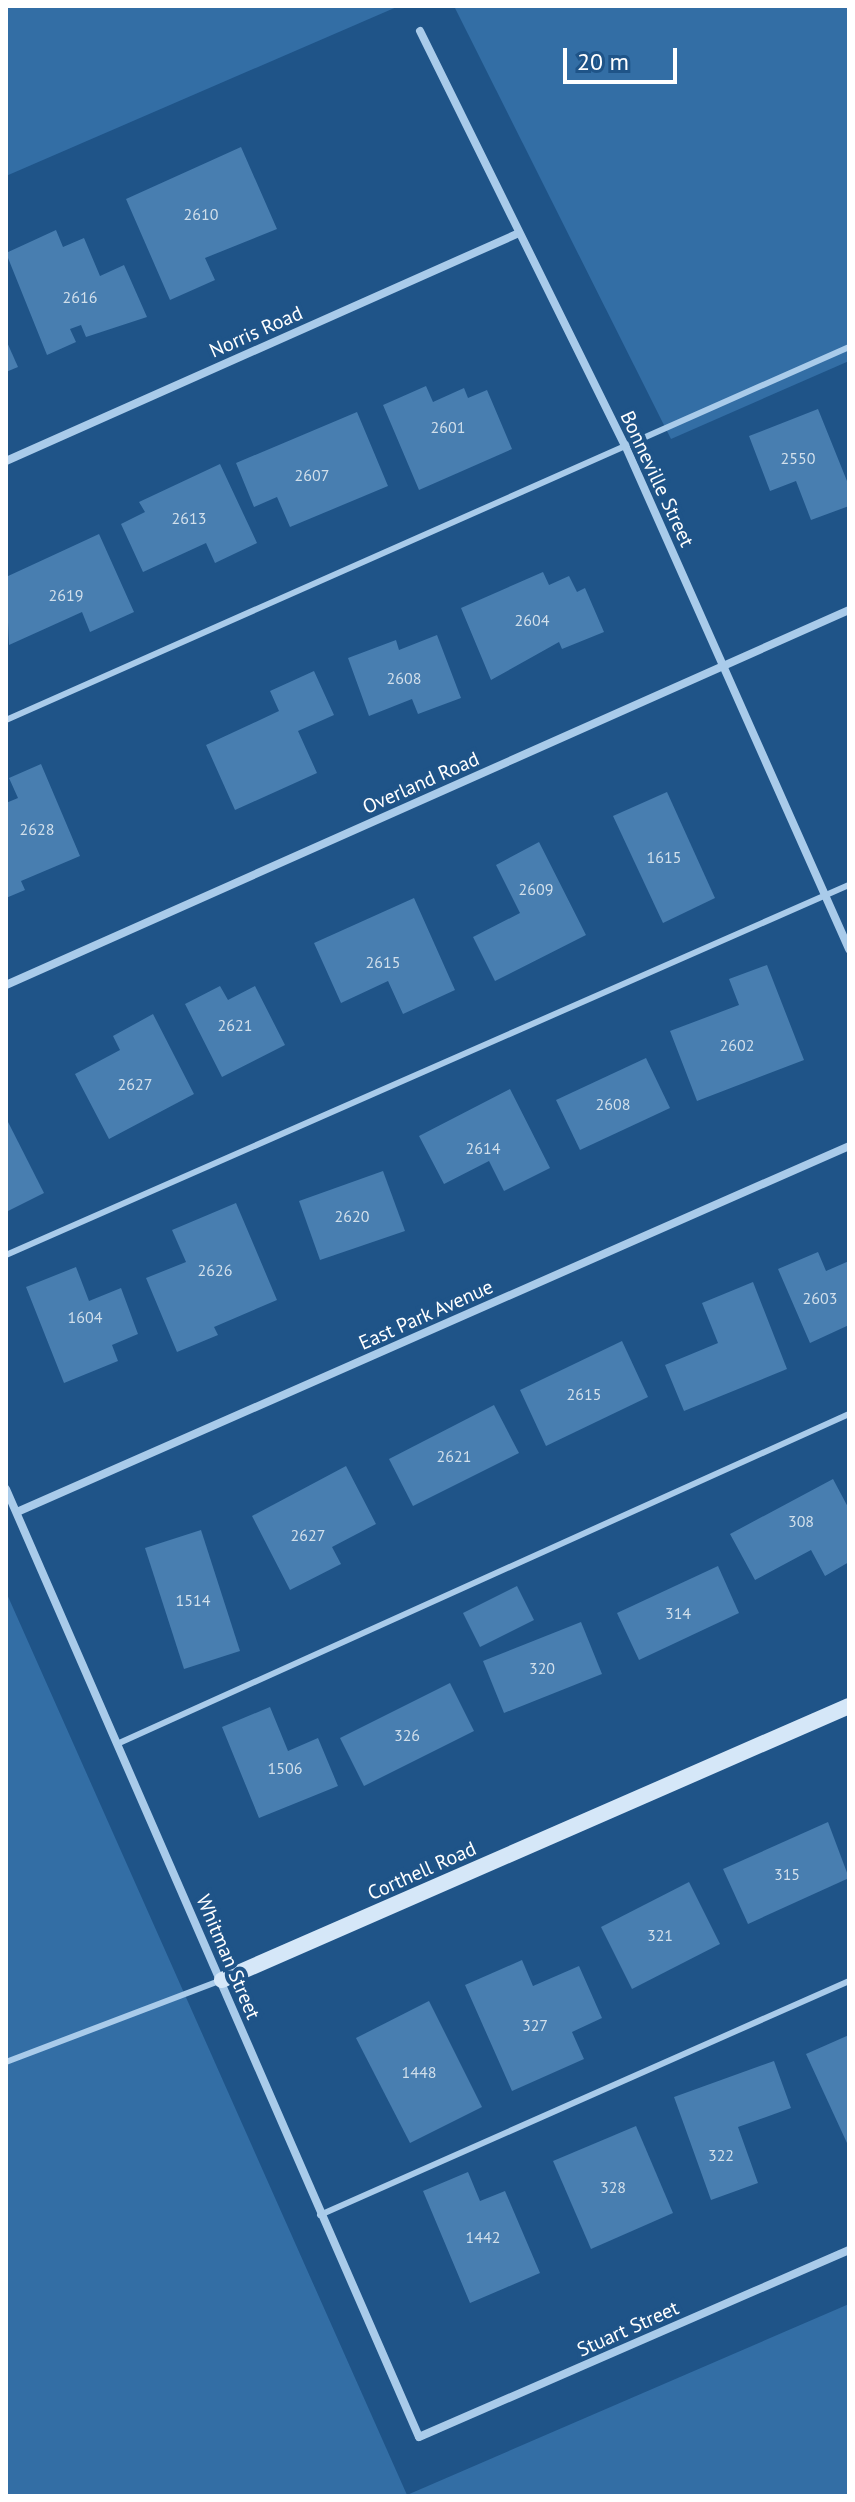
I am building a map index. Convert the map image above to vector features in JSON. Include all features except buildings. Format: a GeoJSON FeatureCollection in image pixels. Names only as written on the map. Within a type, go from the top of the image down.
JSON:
{"type":"FeatureCollection","features":[{"type":"Feature","properties":{"kind":"street","name":"Bonneville Street"},"geometry":{"type":"LineString","coordinates":[[420,31],[625,445],[849,949]]}},
{"type":"Feature","properties":{"kind":"street","name":"Norris Road"},"geometry":{"type":"LineString","coordinates":[[6,461],[519,233]]}},
{"type":"Feature","properties":{"kind":"street","name":"Overland Road"},"geometry":{"type":"LineString","coordinates":[[6,985],[849,610]]}},
{"type":"Feature","properties":{"kind":"street","name":"East Park Avenue"},"geometry":{"type":"LineString","coordinates":[[17,1512],[849,1146]]}},
{"type":"Feature","properties":{"kind":"street","name":"Whitman Street"},"geometry":{"type":"LineString","coordinates":[[6,1489],[419,2437]]}},
{"type":"Feature","properties":{"kind":"street","name":"Corthell Road"},"geometry":{"type":"LineString","coordinates":[[222,1980],[849,1706]]}},
{"type":"Feature","properties":{"kind":"street","name":"Stuart Street"},"geometry":{"type":"LineString","coordinates":[[419,2437],[849,2250]]}},
{"type":"Feature","properties":{"kind":"lane"},"geometry":{"type":"LineString","coordinates":[[6,720],[849,347]]}},
{"type":"Feature","properties":{"kind":"lane"},"geometry":{"type":"LineString","coordinates":[[6,1255],[849,885]]}},
{"type":"Feature","properties":{"kind":"lane"},"geometry":{"type":"LineString","coordinates":[[117,1744],[849,1414]]}},
{"type":"Feature","properties":{"kind":"lane","name":"Corthell Road"},"geometry":{"type":"LineString","coordinates":[[6,2062],[222,1980]]}},
{"type":"Feature","properties":{"kind":"lane"},"geometry":{"type":"LineString","coordinates":[[320,2215],[849,1981]]}},
{"type":"Feature","properties":{"kind":"shaded area"},"geometry":{"type":"Polygon","coordinates":[[[6,6],[399,6],[6,176],[6,6]]]}},
{"type":"Feature","properties":{"kind":"shaded area"},"geometry":{"type":"Polygon","coordinates":[[[454,6],[849,6],[849,361],[671,439],[454,6]]]}},
{"type":"Feature","properties":{"kind":"shaded area"},"geometry":{"type":"Polygon","coordinates":[[[6,1592],[407,2495],[849,2304],[849,2496],[6,2496],[6,1592]]]}}]}
